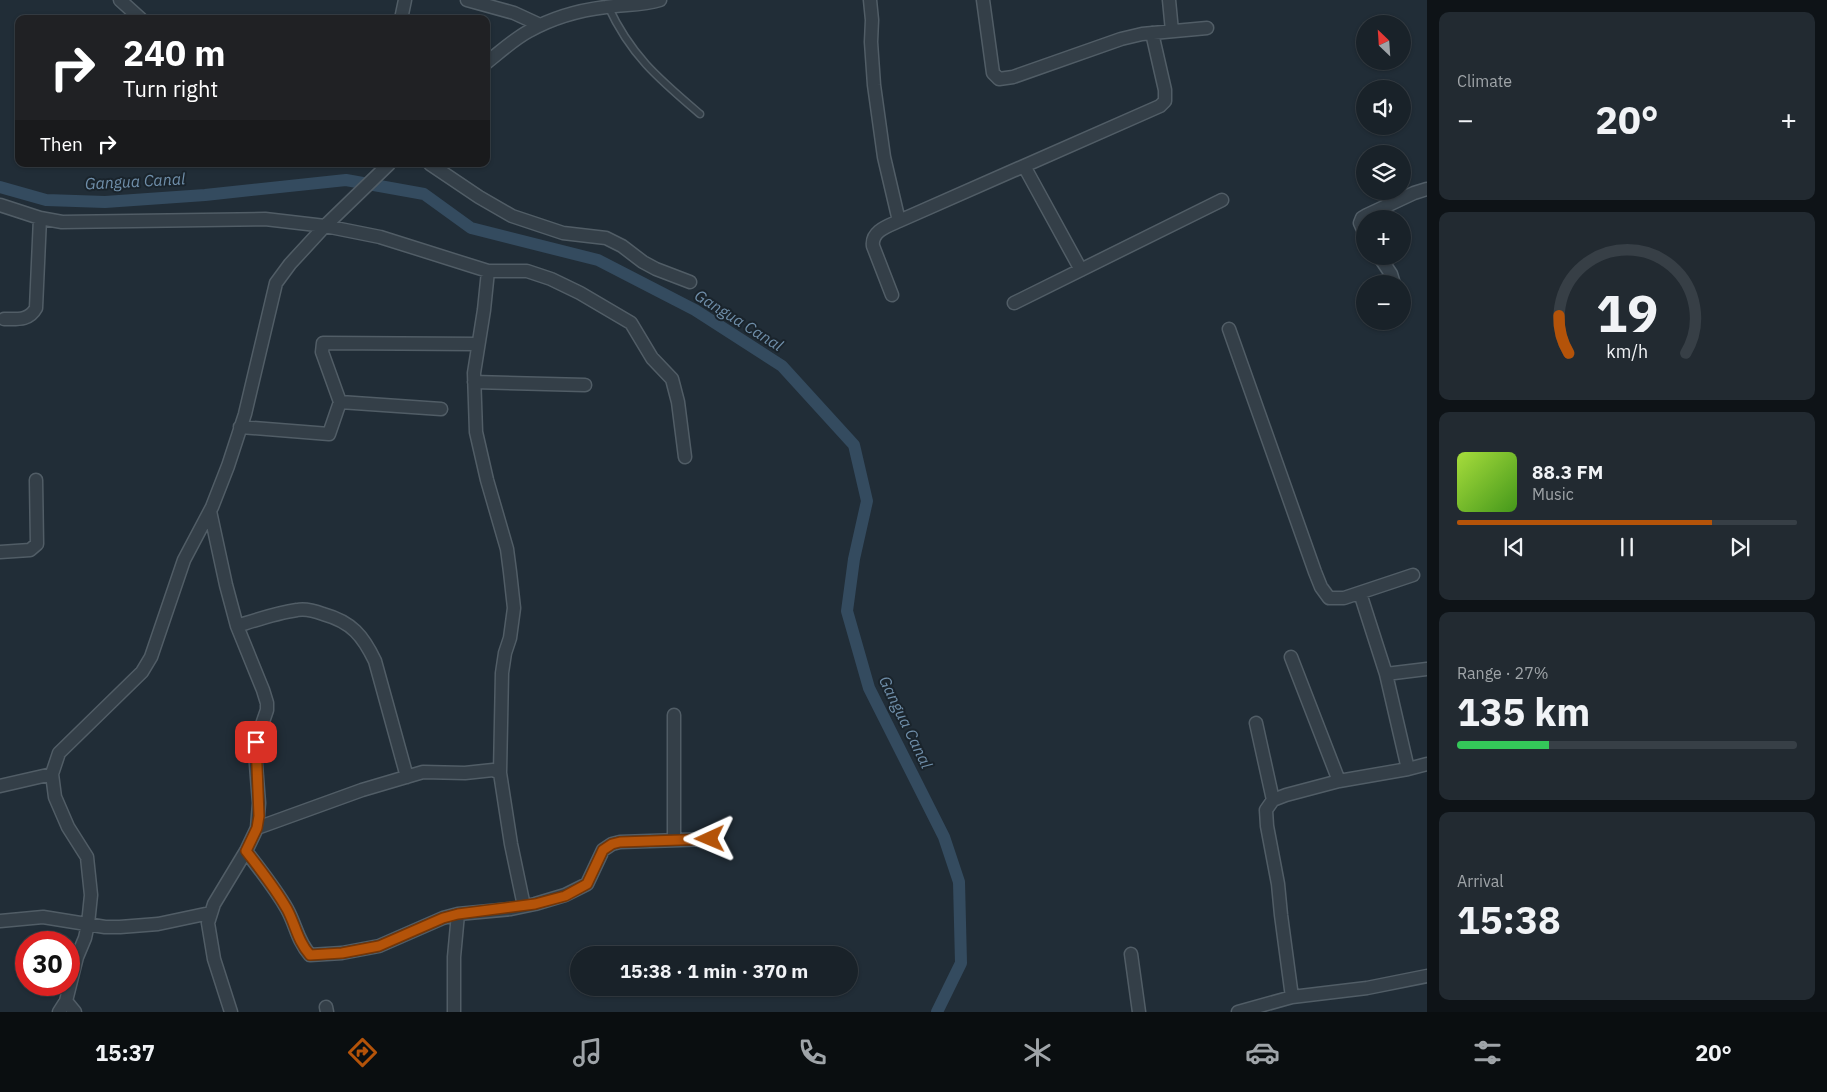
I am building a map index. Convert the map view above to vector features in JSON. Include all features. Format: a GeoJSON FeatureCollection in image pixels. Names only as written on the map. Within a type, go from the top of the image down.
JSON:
{"type":"FeatureCollection","features":[{"type":"Feature","properties":{"kind":"street"},"geometry":{"type":"LineString","coordinates":[[120,0],[137,15]]}},
{"type":"Feature","properties":{"kind":"street"},"geometry":{"type":"LineString","coordinates":[[402,15],[406,0]]}},
{"type":"Feature","properties":{"kind":"street"},"geometry":{"type":"LineString","coordinates":[[467,0],[514,13],[540,25]]}},
{"type":"Feature","properties":{"kind":"street"},"geometry":{"type":"LineString","coordinates":[[870,0],[874,86],[884,157],[899,221]]}},
{"type":"Feature","properties":{"kind":"street"},"geometry":{"type":"LineString","coordinates":[[983,0],[993,73],[999,80],[1008,79],[1121,38],[1207,28]]}},
{"type":"Feature","properties":{"kind":"street"},"geometry":{"type":"LineString","coordinates":[[1169,0],[1172,31]]}},
{"type":"Feature","properties":{"kind":"street"},"geometry":{"type":"LineString","coordinates":[[490,60],[528,31],[583,5],[608,6],[655,1]]}},
{"type":"Feature","properties":{"kind":"street"},"geometry":{"type":"LineString","coordinates":[[892,295],[872,241],[876,233],[899,221],[1160,106],[1165,101],[1165,90],[1152,33]]}},
{"type":"Feature","properties":{"kind":"street"},"geometry":{"type":"LineString","coordinates":[[1024,166],[1081,270]]}},
{"type":"Feature","properties":{"kind":"street"},"geometry":{"type":"LineString","coordinates":[[75,1012],[62,1006],[88,924],[90,895],[87,857],[62,816],[55,797],[52,774],[59,753],[131,684],[142,672],[151,657],[184,560],[210,511],[228,466],[240,427],[276,283],[290,264],[325,226],[386,167]]}},
{"type":"Feature","properties":{"kind":"street"},"geometry":{"type":"LineString","coordinates":[[434,167],[479,197],[512,216],[563,233],[613,240],[656,269],[690,282]]}},
{"type":"Feature","properties":{"kind":"street"},"geometry":{"type":"LineString","coordinates":[[1379,210],[1414,193],[1427,189]]}},
{"type":"Feature","properties":{"kind":"street"},"geometry":{"type":"LineString","coordinates":[[1014,303],[1222,200]]}},
{"type":"Feature","properties":{"kind":"street"},"geometry":{"type":"LineString","coordinates":[[0,205],[40,218],[62,222],[265,219],[325,226],[380,237],[488,271],[527,271],[552,279],[631,323],[652,358],[672,379],[678,402],[685,457]]}},
{"type":"Feature","properties":{"kind":"street"},"geometry":{"type":"LineString","coordinates":[[4,319],[25,319],[32,315],[36,308],[40,218]]}},
{"type":"Feature","properties":{"kind":"street"},"geometry":{"type":"LineString","coordinates":[[488,271],[474,382],[476,432],[487,480],[507,549],[514,608],[510,638],[505,653],[502,673],[500,697],[502,727],[499,750],[500,772],[511,844],[524,906]]}},
{"type":"Feature","properties":{"kind":"street"},"geometry":{"type":"LineString","coordinates":[[1229,329],[1321,587],[1329,598],[1335,599],[1360,593],[1414,575]]}},
{"type":"Feature","properties":{"kind":"street"},"geometry":{"type":"LineString","coordinates":[[240,427],[329,434],[340,402],[322,352],[322,343],[478,344]]}},
{"type":"Feature","properties":{"kind":"street"},"geometry":{"type":"LineString","coordinates":[[474,382],[585,385]]}},
{"type":"Feature","properties":{"kind":"street"},"geometry":{"type":"LineString","coordinates":[[340,402],[440,408]]}},
{"type":"Feature","properties":{"kind":"street"},"geometry":{"type":"LineString","coordinates":[[0,552],[30,550],[37,544],[36,480]]}},
{"type":"Feature","properties":{"kind":"street"},"geometry":{"type":"LineString","coordinates":[[210,511],[236,626],[263,690],[267,710],[256,742],[255,752],[259,803],[257,828],[246,851],[233,870],[210,913],[209,931],[214,959],[231,1012]]}},
{"type":"Feature","properties":{"kind":"street"},"geometry":{"type":"LineString","coordinates":[[1360,593],[1386,674],[1408,769]]}},
{"type":"Feature","properties":{"kind":"street"},"geometry":{"type":"LineString","coordinates":[[236,626],[299,609],[311,610],[350,625],[368,646],[375,662],[407,777]]}},
{"type":"Feature","properties":{"kind":"street"},"geometry":{"type":"LineString","coordinates":[[1291,657],[1339,781]]}},
{"type":"Feature","properties":{"kind":"street"},"geometry":{"type":"LineString","coordinates":[[1386,674],[1427,669]]}},
{"type":"Feature","properties":{"kind":"street"},"geometry":{"type":"LineString","coordinates":[[674,715],[674,840]]}},
{"type":"Feature","properties":{"kind":"street"},"geometry":{"type":"LineString","coordinates":[[1256,723],[1273,800]]}},
{"type":"Feature","properties":{"kind":"street"},"geometry":{"type":"LineString","coordinates":[[1292,997],[1280,915],[1278,884],[1266,810],[1273,800],[1339,781],[1427,764]]}},
{"type":"Feature","properties":{"kind":"street"},"geometry":{"type":"LineString","coordinates":[[257,828],[362,790],[423,772],[465,773],[493,770],[500,772]]}},
{"type":"Feature","properties":{"kind":"street"},"geometry":{"type":"LineString","coordinates":[[0,786],[52,774]]}},
{"type":"Feature","properties":{"kind":"street"},"geometry":{"type":"LineString","coordinates":[[246,851],[273,886],[289,912],[303,946],[310,955],[342,953],[379,946],[431,922],[458,914],[524,906],[547,902],[565,896],[587,884],[603,850],[612,844],[620,842],[710,839]]}},
{"type":"Feature","properties":{"kind":"street"},"geometry":{"type":"LineString","coordinates":[[0,920],[43,916],[105,927],[136,926],[210,913]]}},
{"type":"Feature","properties":{"kind":"street"},"geometry":{"type":"LineString","coordinates":[[454,1012],[454,957],[458,914]]}},
{"type":"Feature","properties":{"kind":"street"},"geometry":{"type":"LineString","coordinates":[[1131,954],[1139,1012]]}},
{"type":"Feature","properties":{"kind":"street"},"geometry":{"type":"LineString","coordinates":[[1238,1012],[1292,997],[1367,988],[1427,976]]}},
{"type":"Feature","properties":{"kind":"lane"},"geometry":{"type":"LineString","coordinates":[[608,6],[625,40],[647,67],[700,114]]}},
{"type":"Feature","properties":{"kind":"waterway","name":"Gangua Canal"},"geometry":{"type":"LineString","coordinates":[[0,187],[46,200],[105,202],[205,195],[346,180],[424,194],[471,228],[598,260],[695,310],[782,366],[854,445],[867,501],[854,559],[847,611],[869,688],[944,837],[959,882],[961,963],[937,1012]]}},
{"type":"Feature","properties":{"kind":"route"},"geometry":{"type":"LineString","coordinates":[[256,742],[259,816],[257,828],[246,851],[273,886],[289,912],[297,936],[310,955],[342,953],[379,946],[443,918],[458,914],[511,909],[547,902],[565,896],[587,884],[603,850],[612,844],[620,842],[710,839]]}}]}
